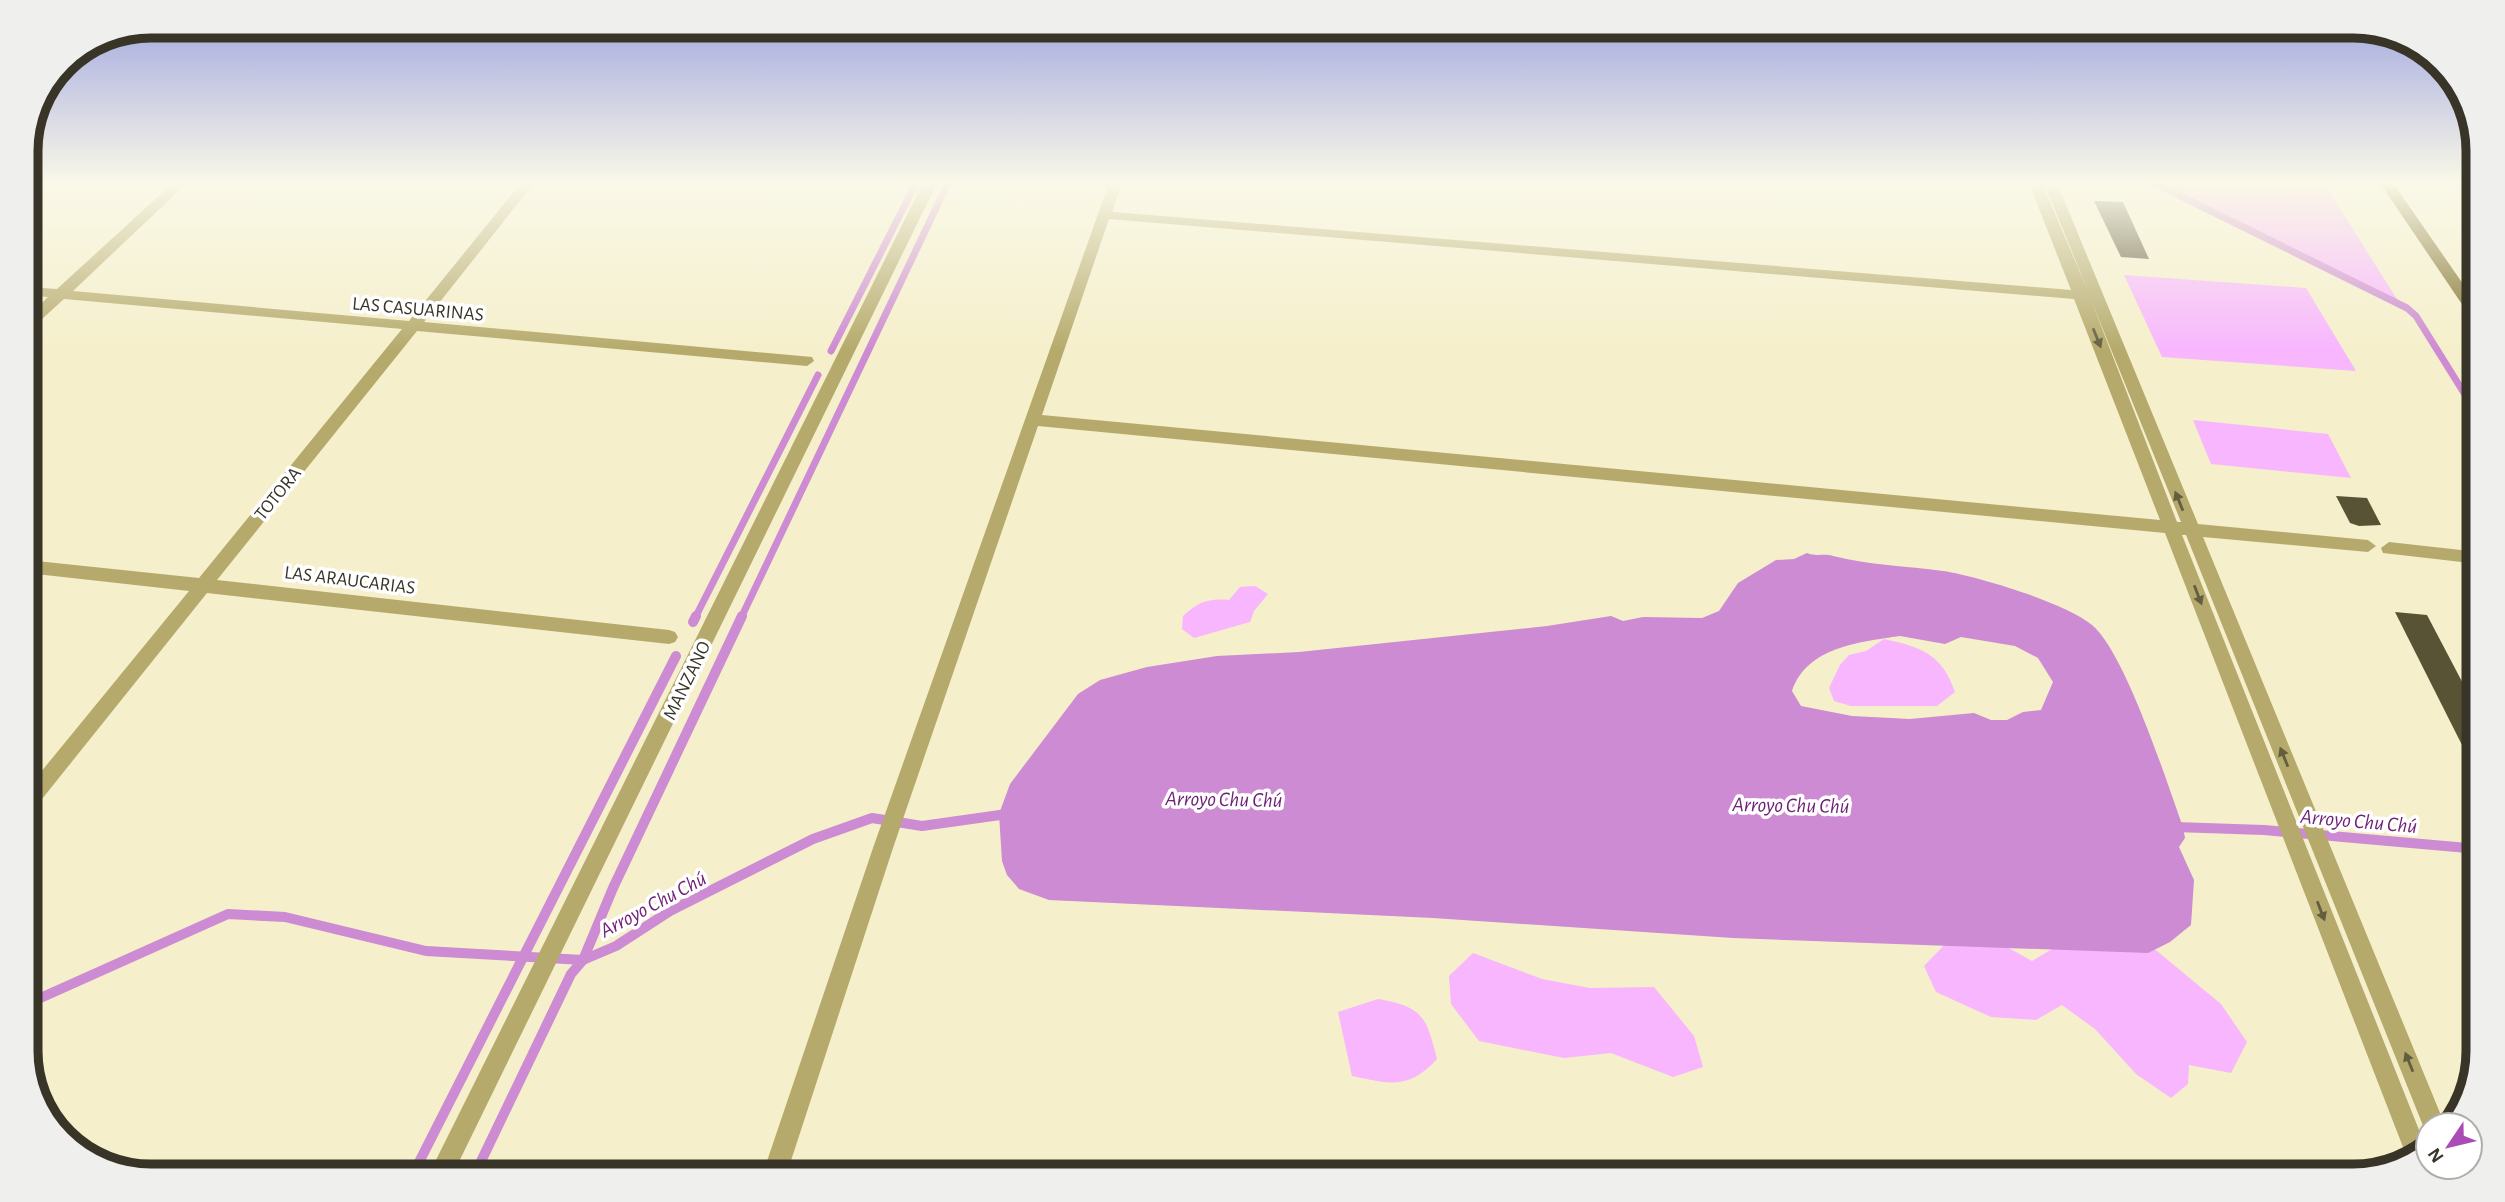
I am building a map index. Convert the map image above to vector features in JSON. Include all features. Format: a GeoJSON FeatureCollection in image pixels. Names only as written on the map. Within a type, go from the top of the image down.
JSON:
{"type":"FeatureCollection","features":[{"type":"Feature","properties":{"kind":"main road"},"geometry":{"type":"LineString","coordinates":[[2425,239],[2466,300]]}},
{"type":"Feature","properties":{"kind":"street"},"geometry":{"type":"LineString","coordinates":[[39,313],[119,239]]}},
{"type":"Feature","properties":{"kind":"street","name":"TOTORA"},"geometry":{"type":"LineString","coordinates":[[39,788],[483,239]]}},
{"type":"Feature","properties":{"kind":"street","name":"MANZANO"},"geometry":{"type":"LineString","coordinates":[[446,1164],[902,239]]}},
{"type":"Feature","properties":{"kind":"street"},"geometry":{"type":"LineString","coordinates":[[778,1164],[883,848],[1096,239]]}},
{"type":"Feature","properties":{"kind":"street"},"geometry":{"type":"LineString","coordinates":[[1398,239],[2097,296]]}},
{"type":"Feature","properties":{"kind":"street"},"geometry":{"type":"LineString","coordinates":[[2058,239],[2414,1145]]}},
{"type":"Feature","properties":{"kind":"street"},"geometry":{"type":"LineString","coordinates":[[2074,239],[2428,1111]]}},
{"type":"Feature","properties":{"kind":"street","name":"LAS CASUARINAS"},"geometry":{"type":"LineString","coordinates":[[39,292],[807,361]]}},
{"type":"Feature","properties":{"kind":"street"},"geometry":{"type":"LineString","coordinates":[[1032,420],[2368,546]]}},
{"type":"Feature","properties":{"kind":"street"},"geometry":{"type":"LineString","coordinates":[[2389,548],[2466,557]]}},
{"type":"Feature","properties":{"kind":"street","name":"LAS ARAUCARIAS"},"geometry":{"type":"LineString","coordinates":[[39,567],[669,637]]}},
{"type":"Feature","properties":{"kind":"shaded area"},"geometry":{"type":"Polygon","coordinates":[[[2272,239],[2359,239],[2398,301],[2272,239]]]}},
{"type":"Feature","properties":{"kind":"shaded area"},"geometry":{"type":"Polygon","coordinates":[[[2124,275],[2306,288],[2356,371],[2162,357],[2124,275]]]}},
{"type":"Feature","properties":{"kind":"shaded area"},"geometry":{"type":"Polygon","coordinates":[[[2193,420],[2328,434],[2351,478],[2211,464],[2193,420]]]}},
{"type":"Feature","properties":{"kind":"shaded area"},"geometry":{"type":"Polygon","coordinates":[[[1255,586],[1268,594],[1254,611],[1250,622],[1194,638],[1182,629],[1183,616],[1199,604],[1210,600],[1229,600],[1240,587],[1255,586]]]}},
{"type":"Feature","properties":{"kind":"shaded area"},"geometry":{"type":"Polygon","coordinates":[[[1884,639],[1909,645],[1928,654],[1944,669],[1955,692],[1937,706],[1851,706],[1834,701],[1829,688],[1840,665],[1849,655],[1866,651],[1884,639]]]}},
{"type":"Feature","properties":{"kind":"shaded area"},"geometry":{"type":"Polygon","coordinates":[[[1982,933],[2032,961],[2064,942],[2140,937],[2221,1004],[2247,1042],[2231,1073],[2189,1065],[2188,1084],[2171,1098],[2136,1074],[2095,1029],[2062,1005],[2036,1020],[1991,1017],[1936,992],[1924,966],[1951,938],[1982,933]]]}},
{"type":"Feature","properties":{"kind":"shaded area"},"geometry":{"type":"Polygon","coordinates":[[[1473,953],[1542,979],[1590,988],[1654,987],[1694,1036],[1703,1067],[1673,1077],[1611,1053],[1564,1058],[1479,1041],[1451,1004],[1449,976],[1473,953]]]}},
{"type":"Feature","properties":{"kind":"shaded area"},"geometry":{"type":"Polygon","coordinates":[[[1378,999],[1414,1010],[1425,1023],[1429,1033],[1437,1059],[1427,1069],[1408,1080],[1388,1082],[1352,1076],[1338,1012],[1378,999]]]}},
{"type":"Feature","properties":{"kind":"water"},"geometry":{"type":"Polygon","coordinates":[[[1807,553],[1830,555],[1958,574],[1998,584],[2042,600],[2063,608],[2092,625],[2105,640],[2131,689],[2183,827],[2185,838],[2179,847],[2194,880],[2191,925],[2170,942],[2148,953],[1733,938],[1433,918],[1049,900],[1019,889],[1007,875],[1002,861],[999,814],[1010,784],[1078,694],[1100,680],[1147,667],[1217,656],[1299,652],[1547,626],[1611,616],[1623,621],[1643,617],[1702,618],[1719,611],[1738,583],[1776,560],[1794,559],[1807,553]],[[1900,636],[1852,644],[1836,649],[1809,665],[1799,676],[1792,691],[1801,706],[1852,716],[1910,719],[1974,713],[1991,720],[2007,720],[2023,712],[2041,710],[2053,682],[2038,658],[2015,646],[1961,637],[1945,644],[1900,636]]]}},
{"type":"Feature","properties":{"kind":"building"},"geometry":{"type":"Polygon","coordinates":[[[2112,239],[2140,239],[2149,259],[2121,257],[2112,239]]]}},
{"type":"Feature","properties":{"kind":"building"},"geometry":{"type":"Polygon","coordinates":[[[2336,496],[2367,498],[2381,525],[2359,526],[2350,523],[2336,496]]]}},
{"type":"Feature","properties":{"kind":"building"},"geometry":{"type":"Polygon","coordinates":[[[2395,612],[2427,615],[2466,689],[2466,747],[2463,747],[2395,612]]]}},
{"type":"Feature","properties":{"kind":"waterway"},"geometry":{"type":"LineString","coordinates":[[831,351],[888,239]]}},
{"type":"Feature","properties":{"kind":"waterway"},"geometry":{"type":"LineString","coordinates":[[741,618],[921,239]]}},
{"type":"Feature","properties":{"kind":"waterway"},"geometry":{"type":"LineString","coordinates":[[2268,239],[2407,308],[2416,316],[2466,396]]}},
{"type":"Feature","properties":{"kind":"waterway"},"geometry":{"type":"LineString","coordinates":[[695,618],[818,375]]}},
{"type":"Feature","properties":{"kind":"waterway"},"geometry":{"type":"LineString","coordinates":[[583,960],[613,888],[742,616]]}},
{"type":"Feature","properties":{"kind":"waterway"},"geometry":{"type":"LineString","coordinates":[[693,622],[695,618]]}},
{"type":"Feature","properties":{"kind":"waterway"},"geometry":{"type":"LineString","coordinates":[[523,957],[676,656]]}},
{"type":"Feature","properties":{"kind":"waterway","name":"Arroyo Chu Chú"},"geometry":{"type":"LineString","coordinates":[[583,960],[616,946],[670,911],[813,839],[872,818],[922,826],[1007,814]]}},
{"type":"Feature","properties":{"kind":"waterway","name":"Arroyo Chu Chú"},"geometry":{"type":"LineString","coordinates":[[2175,827],[2264,830],[2466,848]]}},
{"type":"Feature","properties":{"kind":"waterway","name":"Arroyo Chu Chú"},"geometry":{"type":"LineString","coordinates":[[39,999],[228,914],[285,917],[426,951],[523,957]]}},
{"type":"Feature","properties":{"kind":"waterway"},"geometry":{"type":"LineString","coordinates":[[418,1164],[523,957]]}},
{"type":"Feature","properties":{"kind":"waterway","name":"Arroyo Chu Chú"},"geometry":{"type":"LineString","coordinates":[[523,957],[583,960]]}},
{"type":"Feature","properties":{"kind":"waterway"},"geometry":{"type":"LineString","coordinates":[[480,1164],[571,974],[583,960]]}}]}
